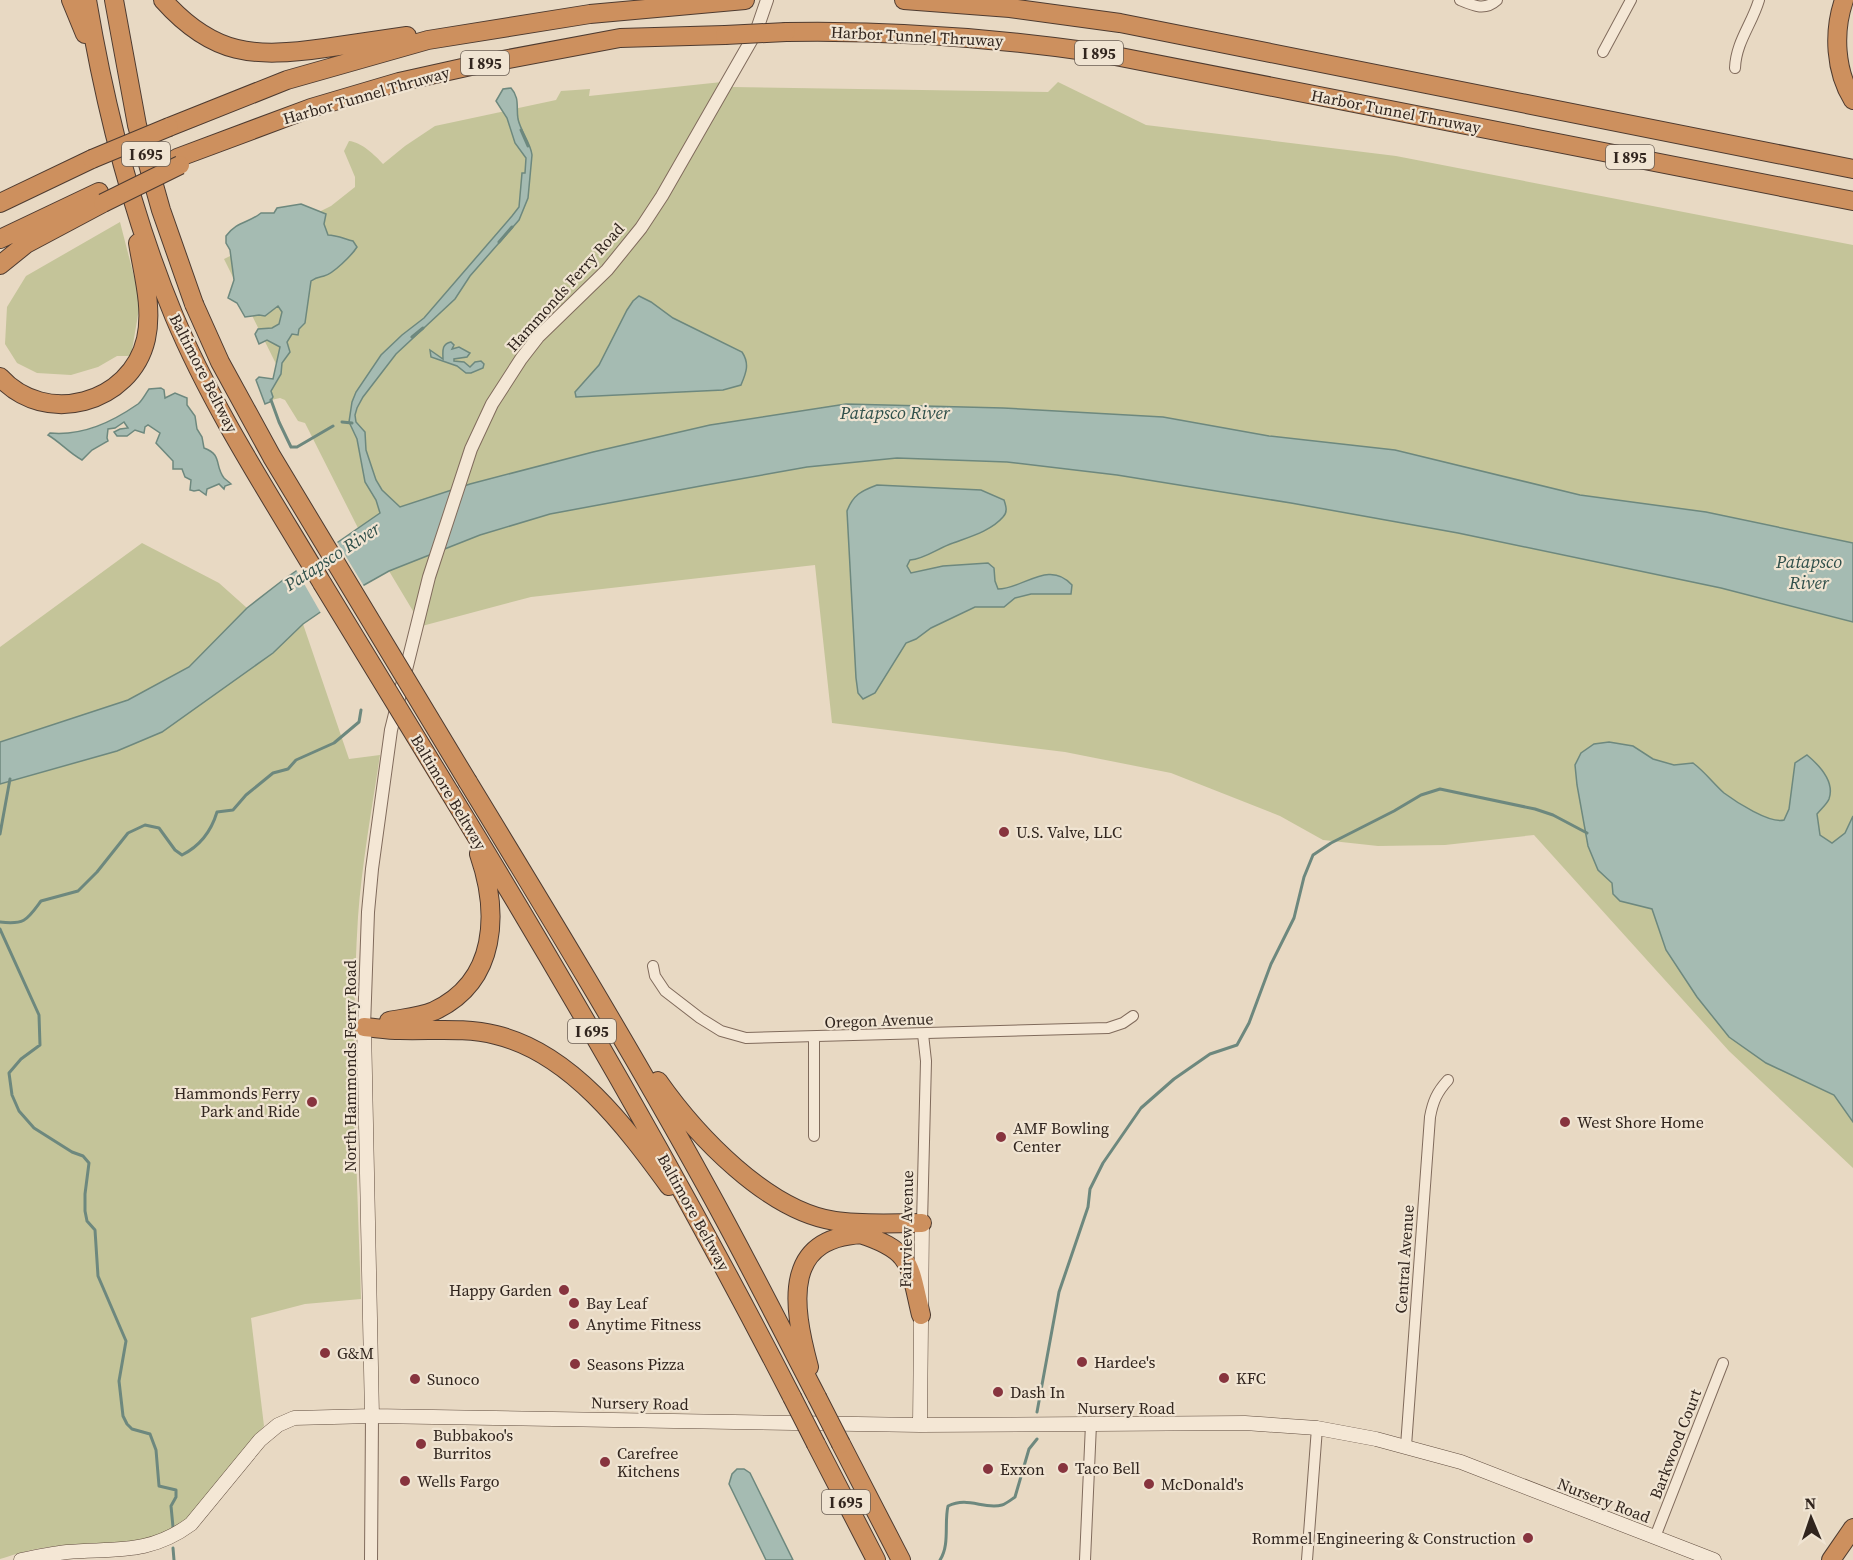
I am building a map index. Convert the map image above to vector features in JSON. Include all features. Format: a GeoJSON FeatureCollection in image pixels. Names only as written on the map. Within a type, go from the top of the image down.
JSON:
{"type":"FeatureCollection","features":[{"type":"Feature","properties":{"kind":"highway"},"geometry":{"type":"LineString","coordinates":[[70,0],[103,83]]}},
{"type":"Feature","properties":{"kind":"highway","name":"Baltimore Beltway"},"geometry":{"type":"LineString","coordinates":[[87,0],[103,83],[132,200],[175,317],[219,405],[253,468],[628,1092],[717,1252],[876,1560]]}},
{"type":"Feature","properties":{"kind":"highway","name":"Baltimore Beltway"},"geometry":{"type":"LineString","coordinates":[[114,0],[137,125],[161,210],[194,304],[220,362],[272,457],[587,978],[706,1185],[901,1560]]}},
{"type":"Feature","properties":{"kind":"highway"},"geometry":{"type":"LineString","coordinates":[[163,0],[192,29],[210,40],[246,52],[265,53],[311,50],[500,22],[590,14]]}},
{"type":"Feature","properties":{"kind":"highway","name":"Harbor Tunnel Thruway"},"geometry":{"type":"LineString","coordinates":[[0,203],[92,159],[287,80],[428,40],[590,14],[742,0]]}},
{"type":"Feature","properties":{"kind":"highway","name":"Harbor Tunnel Thruway"},"geometry":{"type":"LineString","coordinates":[[904,0],[1010,8],[1120,23],[1853,169]]}},
{"type":"Feature","properties":{"kind":"highway"},"geometry":{"type":"LineString","coordinates":[[1844,0],[1838,28],[1838,50],[1842,73],[1853,100]]}},
{"type":"Feature","properties":{"kind":"highway","name":"Harbor Tunnel Thruway"},"geometry":{"type":"LineString","coordinates":[[0,239],[102,197],[253,129],[311,108],[399,82],[548,50],[620,38],[786,32],[937,34],[1100,53],[1853,201]]}},
{"type":"Feature","properties":{"kind":"highway"},"geometry":{"type":"LineString","coordinates":[[0,265],[26,244],[102,197]]}},
{"type":"Feature","properties":{"kind":"highway"},"geometry":{"type":"LineString","coordinates":[[0,377],[34,400],[64,405],[93,399],[106,393],[127,377],[141,354],[147,329],[145,281],[132,200]]}},
{"type":"Feature","properties":{"kind":"highway"},"geometry":{"type":"LineString","coordinates":[[364,1027],[433,1011],[462,992],[476,975],[484,956],[491,927],[490,897],[480,856],[461,812]]}},
{"type":"Feature","properties":{"kind":"highway"},"geometry":{"type":"LineString","coordinates":[[587,978],[679,1109],[758,1186],[794,1208],[835,1221],[923,1229]]}},
{"type":"Feature","properties":{"kind":"highway"},"geometry":{"type":"LineString","coordinates":[[364,1027],[481,1032],[520,1043],[543,1055],[593,1094],[633,1136],[717,1252]]}},
{"type":"Feature","properties":{"kind":"highway"},"geometry":{"type":"LineString","coordinates":[[817,1397],[797,1314],[796,1296],[804,1265],[818,1248],[835,1237],[858,1233],[923,1229]]}},
{"type":"Feature","properties":{"kind":"highway"},"geometry":{"type":"LineString","coordinates":[[858,1233],[881,1241],[900,1254],[908,1264],[921,1315]]}},
{"type":"Feature","properties":{"kind":"highway"},"geometry":{"type":"LineString","coordinates":[[1831,1560],[1853,1528]]}},
{"type":"Feature","properties":{"kind":"main road","name":"North Hammonds Ferry Road"},"geometry":{"type":"LineString","coordinates":[[364,1027],[372,1416]]}},
{"type":"Feature","properties":{"kind":"main road","name":"Fairview Avenue"},"geometry":{"type":"LineString","coordinates":[[920,1425],[923,1229]]}},
{"type":"Feature","properties":{"kind":"main road","name":"Nursery Road"},"geometry":{"type":"LineString","coordinates":[[21,1560],[66,1552],[129,1549],[160,1543],[191,1524],[260,1440],[278,1425],[294,1418],[372,1416],[920,1425],[1245,1423],[1317,1428],[1406,1446],[1483,1470],[1714,1560]]}},
{"type":"Feature","properties":{"kind":"street","name":"Hammonds Ferry Road"},"geometry":{"type":"LineString","coordinates":[[429,578],[467,461],[489,410],[521,358],[616,260],[650,214],[756,32],[768,0]]}},
{"type":"Feature","properties":{"kind":"street"},"geometry":{"type":"LineString","coordinates":[[1460,0],[1478,7],[1493,3]]}},
{"type":"Feature","properties":{"kind":"street"},"geometry":{"type":"LineString","coordinates":[[1603,52],[1630,0]]}},
{"type":"Feature","properties":{"kind":"street"},"geometry":{"type":"LineString","coordinates":[[1735,68],[1738,47],[1759,0]]}},
{"type":"Feature","properties":{"kind":"street","name":"North Hammonds Ferry Road"},"geometry":{"type":"LineString","coordinates":[[364,1027],[368,912],[391,730],[429,578]]}},
{"type":"Feature","properties":{"kind":"street","name":"Oregon Avenue"},"geometry":{"type":"LineString","coordinates":[[653,966],[655,976],[665,991],[721,1031],[746,1038],[1108,1028],[1123,1023],[1133,1016]]}},
{"type":"Feature","properties":{"kind":"street","name":"Fairview Avenue"},"geometry":{"type":"LineString","coordinates":[[923,1034],[926,1061],[923,1229]]}},
{"type":"Feature","properties":{"kind":"street"},"geometry":{"type":"LineString","coordinates":[[814,1037],[814,1136]]}},
{"type":"Feature","properties":{"kind":"street","name":"Central Avenue"},"geometry":{"type":"LineString","coordinates":[[1406,1446],[1430,1117],[1433,1100],[1448,1080]]}},
{"type":"Feature","properties":{"kind":"street","name":"Barkwood Court"},"geometry":{"type":"LineString","coordinates":[[1655,1537],[1722,1363]]}},
{"type":"Feature","properties":{"kind":"street","name":"North Hammonds Ferry Road"},"geometry":{"type":"LineString","coordinates":[[371,1560],[372,1416]]}},
{"type":"Feature","properties":{"kind":"street"},"geometry":{"type":"LineString","coordinates":[[1084,1560],[1091,1424]]}},
{"type":"Feature","properties":{"kind":"street"},"geometry":{"type":"LineString","coordinates":[[1307,1560],[1317,1428]]}},
{"type":"Feature","properties":{"kind":"green space"},"geometry":{"type":"Polygon","coordinates":[[[722,82],[732,87],[1048,92],[1058,82],[1146,125],[1396,156],[1853,245],[1853,1168],[1729,1051],[1534,835],[1445,845],[1378,846],[1323,840],[1280,816],[1171,773],[1065,752],[832,723],[815,565],[531,597],[422,626],[389,571],[358,528],[305,423],[298,421],[285,400],[280,398],[271,400],[273,397],[271,391],[281,374],[224,259],[331,206],[355,187],[355,177],[344,151],[349,141],[363,146],[383,164],[435,126],[556,100],[561,91],[590,89],[589,96],[722,82]]]}},
{"type":"Feature","properties":{"kind":"green space"},"geometry":{"type":"Polygon","coordinates":[[[120,222],[138,292],[139,309],[131,356],[117,356],[98,367],[71,375],[37,373],[17,363],[5,344],[7,307],[26,276],[120,222]]]}},
{"type":"Feature","properties":{"kind":"green space"},"geometry":{"type":"Polygon","coordinates":[[[142,543],[219,583],[247,608],[303,624],[349,759],[380,755],[362,876],[356,965],[355,1108],[361,1299],[305,1304],[251,1318],[264,1426],[187,1519],[172,1529],[138,1540],[49,1547],[0,1559],[0,647],[142,543]]]}},
{"type":"Feature","properties":{"kind":"water","name":"Patapsco River"},"geometry":{"type":"Polygon","coordinates":[[[511,88],[517,99],[519,124],[532,155],[528,198],[519,220],[470,276],[455,299],[396,354],[363,397],[355,415],[356,422],[365,432],[366,450],[376,480],[382,490],[400,507],[470,484],[593,452],[710,425],[846,404],[1003,408],[1163,417],[1269,436],[1395,450],[1580,495],[1706,512],[1853,543],[1853,622],[1721,588],[1458,533],[1291,503],[1117,475],[1007,462],[897,458],[807,467],[706,485],[550,514],[480,535],[389,571],[341,598],[303,624],[273,653],[162,732],[117,751],[0,784],[0,742],[128,700],[189,667],[247,608],[283,580],[380,513],[376,500],[365,482],[357,439],[349,422],[352,402],[356,392],[381,355],[424,318],[519,207],[522,173],[525,173],[526,158],[515,143],[507,118],[496,101],[503,89],[511,88]]]}},
{"type":"Feature","properties":{"kind":"water"},"geometry":{"type":"Polygon","coordinates":[[[301,204],[326,214],[324,224],[328,235],[353,241],[357,247],[332,272],[311,281],[305,323],[299,329],[298,335],[292,334],[287,342],[290,352],[282,363],[281,374],[271,391],[273,397],[265,404],[256,380],[259,377],[273,379],[280,347],[267,340],[259,344],[255,334],[258,329],[272,328],[279,324],[282,312],[278,306],[265,316],[245,317],[237,303],[228,298],[234,280],[226,236],[234,227],[261,213],[274,213],[277,208],[301,204]]]}},
{"type":"Feature","properties":{"kind":"water"},"geometry":{"type":"Polygon","coordinates":[[[639,296],[673,318],[742,352],[747,365],[741,385],[723,390],[576,397],[575,392],[599,365],[627,310],[639,296]]]}},
{"type":"Feature","properties":{"kind":"water"},"geometry":{"type":"Polygon","coordinates":[[[451,342],[454,345],[452,349],[459,347],[470,353],[467,357],[454,359],[454,361],[464,362],[470,367],[475,362],[481,361],[484,364],[483,368],[466,373],[457,366],[431,357],[430,350],[443,359],[444,346],[451,342]]]}},
{"type":"Feature","properties":{"kind":"water"},"geometry":{"type":"Polygon","coordinates":[[[149,389],[164,390],[165,398],[175,393],[187,398],[187,405],[195,416],[204,448],[214,454],[221,473],[231,484],[225,486],[224,489],[219,484],[207,489],[206,495],[199,490],[190,490],[191,480],[185,477],[182,469],[173,469],[173,461],[156,443],[160,433],[148,425],[144,433],[135,430],[127,436],[117,436],[114,432],[128,428],[124,422],[115,428],[108,429],[108,441],[92,450],[82,460],[48,435],[97,426],[118,417],[138,404],[149,389]]]}},
{"type":"Feature","properties":{"kind":"water"},"geometry":{"type":"Polygon","coordinates":[[[877,485],[981,490],[1004,500],[1006,513],[998,522],[979,533],[921,558],[910,560],[907,566],[911,573],[943,566],[988,563],[994,568],[998,589],[1036,577],[1054,575],[1072,585],[1071,594],[1031,594],[1015,598],[1004,607],[975,607],[931,628],[906,643],[875,693],[863,699],[858,693],[856,678],[847,511],[858,494],[877,485]]]}},
{"type":"Feature","properties":{"kind":"water"},"geometry":{"type":"Polygon","coordinates":[[[1609,742],[1633,746],[1653,759],[1674,765],[1693,763],[1729,797],[1770,819],[1778,820],[1784,820],[1789,809],[1795,763],[1807,755],[1821,769],[1830,786],[1829,799],[1817,814],[1820,835],[1832,843],[1845,833],[1853,816],[1853,1122],[1834,1095],[1766,1063],[1729,1037],[1697,997],[1666,950],[1652,909],[1620,901],[1613,894],[1612,883],[1598,870],[1588,846],[1575,765],[1581,753],[1594,744],[1609,742]]]}},
{"type":"Feature","properties":{"kind":"water"},"geometry":{"type":"Polygon","coordinates":[[[737,1469],[744,1469],[750,1473],[793,1560],[766,1560],[729,1484],[732,1474],[737,1469]]]}},
{"type":"Feature","properties":{"kind":"pier"},"geometry":{"type":"Polygon","coordinates":[[[336,540],[365,588],[322,615],[295,568],[336,540]]]}},
{"type":"Feature","properties":{"kind":"waterway"},"geometry":{"type":"LineString","coordinates":[[521,130],[528,146]]}},
{"type":"Feature","properties":{"kind":"waterway"},"geometry":{"type":"LineString","coordinates":[[499,242],[512,227]]}},
{"type":"Feature","properties":{"kind":"waterway"},"geometry":{"type":"LineString","coordinates":[[412,337],[423,328]]}},
{"type":"Feature","properties":{"kind":"waterway"},"geometry":{"type":"LineString","coordinates":[[271,400],[291,447],[297,447],[333,426]]}},
{"type":"Feature","properties":{"kind":"waterway"},"geometry":{"type":"LineString","coordinates":[[342,422],[352,423]]}},
{"type":"Feature","properties":{"kind":"waterway"},"geometry":{"type":"LineString","coordinates":[[0,922],[20,922],[25,920],[41,901],[78,891],[97,872],[128,833],[145,825],[159,828],[175,850],[182,855],[204,838],[217,812],[233,810],[246,795],[273,773],[288,769],[296,760],[334,743],[359,722],[361,710]]}},
{"type":"Feature","properties":{"kind":"waterway"},"geometry":{"type":"LineString","coordinates":[[0,834],[10,779]]}},
{"type":"Feature","properties":{"kind":"waterway"},"geometry":{"type":"LineString","coordinates":[[1037,1412],[1059,1292],[1088,1207],[1090,1189],[1103,1163],[1141,1108],[1174,1079],[1210,1054],[1237,1045],[1249,1023],[1271,964],[1294,918],[1304,877],[1313,855],[1421,795],[1440,789],[1535,809],[1553,815],[1587,833]]}},
{"type":"Feature","properties":{"kind":"waterway"},"geometry":{"type":"LineString","coordinates":[[0,929],[39,1015],[40,1045],[21,1059],[9,1073],[12,1095],[19,1111],[34,1128],[72,1152],[83,1156],[89,1163],[85,1211],[87,1221],[95,1230],[98,1276],[126,1341],[119,1381],[123,1416],[132,1429],[150,1434],[156,1450],[159,1486],[176,1490],[176,1497],[171,1506],[173,1527]]}},
{"type":"Feature","properties":{"kind":"waterway"},"geometry":{"type":"LineString","coordinates":[[940,1560],[945,1548],[948,1506],[962,1502],[995,1506],[1004,1504],[1015,1497],[1029,1449],[1037,1439]]}},
{"type":"Feature","properties":{"kind":"waterway"},"geometry":{"type":"LineString","coordinates":[[173,1548],[174,1560]]}},
{"type":"Feature","properties":{"kind":"place","name":"U.S. Valve, LLC"},"geometry":{"type":"Point","coordinates":[1004,832]}},
{"type":"Feature","properties":{"kind":"place","name":"Hammonds Ferry Park and Ride"},"geometry":{"type":"Point","coordinates":[312,1102]}},
{"type":"Feature","properties":{"kind":"place","name":"West Shore Home"},"geometry":{"type":"Point","coordinates":[1565,1122]}},
{"type":"Feature","properties":{"kind":"place","name":"AMF Bowling Center"},"geometry":{"type":"Point","coordinates":[1001,1137]}},
{"type":"Feature","properties":{"kind":"place","name":"Happy Garden"},"geometry":{"type":"Point","coordinates":[564,1290]}},
{"type":"Feature","properties":{"kind":"place","name":"Bay Leaf"},"geometry":{"type":"Point","coordinates":[574,1303]}},
{"type":"Feature","properties":{"kind":"place","name":"Anytime Fitness"},"geometry":{"type":"Point","coordinates":[574,1324]}},
{"type":"Feature","properties":{"kind":"place","name":"G&M"},"geometry":{"type":"Point","coordinates":[325,1353]}},
{"type":"Feature","properties":{"kind":"place","name":"Hardee's"},"geometry":{"type":"Point","coordinates":[1082,1362]}},
{"type":"Feature","properties":{"kind":"place","name":"Seasons Pizza"},"geometry":{"type":"Point","coordinates":[575,1364]}},
{"type":"Feature","properties":{"kind":"place","name":"KFC"},"geometry":{"type":"Point","coordinates":[1224,1378]}},
{"type":"Feature","properties":{"kind":"place","name":"Sunoco"},"geometry":{"type":"Point","coordinates":[415,1379]}},
{"type":"Feature","properties":{"kind":"place","name":"Dash In"},"geometry":{"type":"Point","coordinates":[998,1392]}},
{"type":"Feature","properties":{"kind":"place","name":"Bubbakoo's Burritos"},"geometry":{"type":"Point","coordinates":[421,1444]}},
{"type":"Feature","properties":{"kind":"place","name":"Carefree Kitchens"},"geometry":{"type":"Point","coordinates":[605,1462]}},
{"type":"Feature","properties":{"kind":"place","name":"Taco Bell"},"geometry":{"type":"Point","coordinates":[1063,1468]}},
{"type":"Feature","properties":{"kind":"place","name":"Exxon"},"geometry":{"type":"Point","coordinates":[988,1469]}},
{"type":"Feature","properties":{"kind":"place","name":"Wells Fargo"},"geometry":{"type":"Point","coordinates":[405,1481]}},
{"type":"Feature","properties":{"kind":"place","name":"McDonald's"},"geometry":{"type":"Point","coordinates":[1149,1484]}},
{"type":"Feature","properties":{"kind":"place","name":"Rommel Engineering & Construction"},"geometry":{"type":"Point","coordinates":[1528,1538]}}]}
